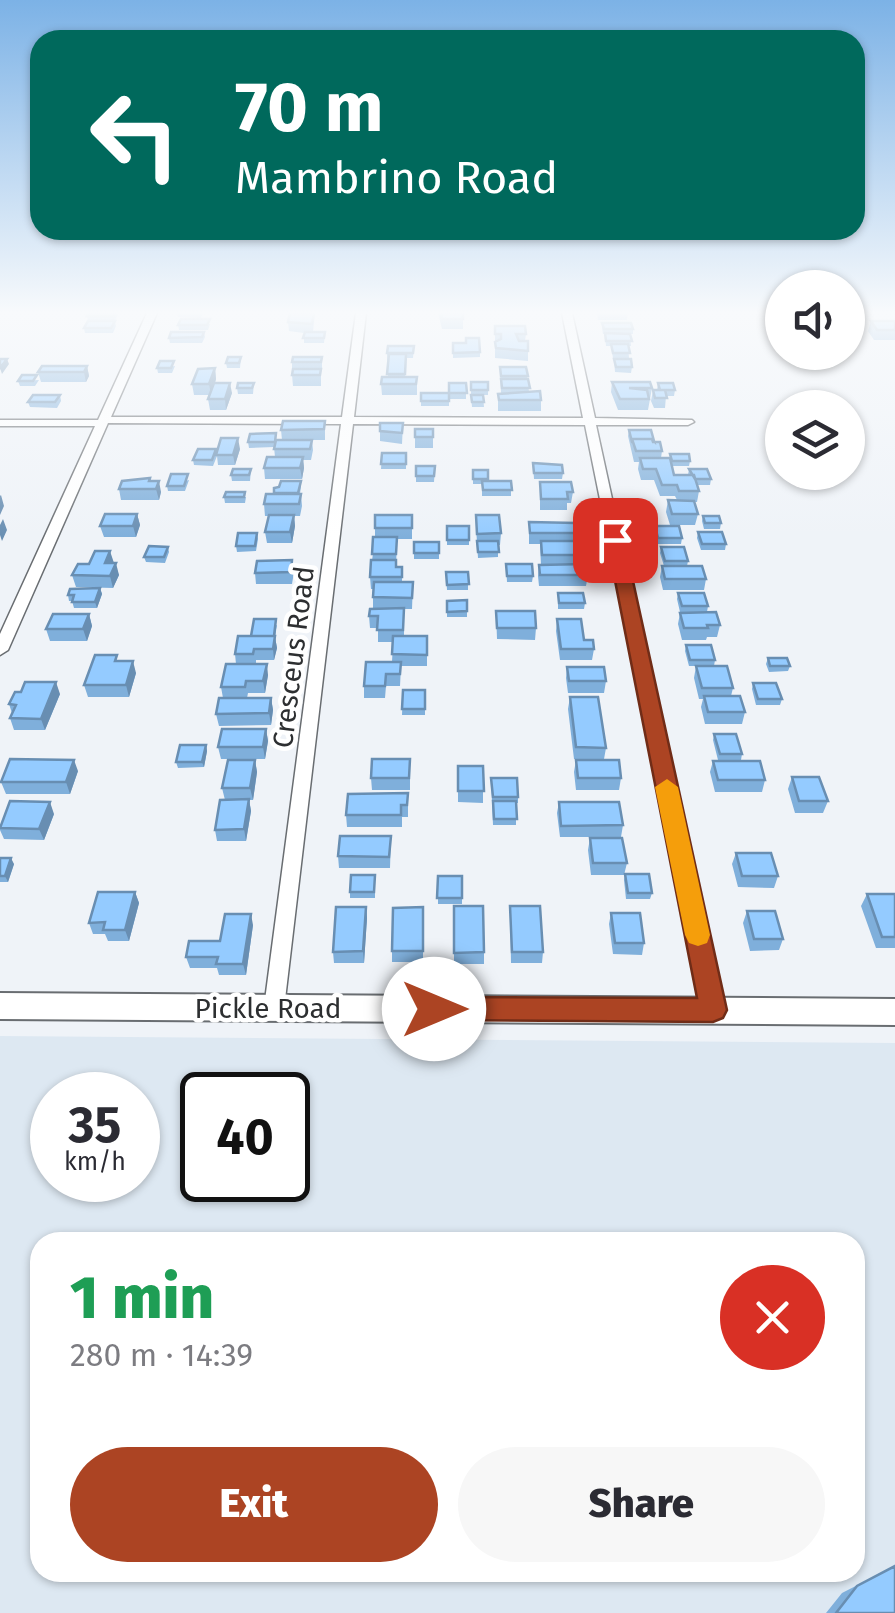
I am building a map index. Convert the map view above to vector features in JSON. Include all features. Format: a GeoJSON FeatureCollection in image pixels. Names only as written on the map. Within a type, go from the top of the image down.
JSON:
{"type":"FeatureCollection","features":[{"type":"Feature","properties":{"kind":"street"},"geometry":{"type":"LineString","coordinates":[[0,650],[119,388]]}},
{"type":"Feature","properties":{"kind":"street","name":"Cresceus Road"},"geometry":{"type":"LineString","coordinates":[[274,1008],[352,388]]}},
{"type":"Feature","properties":{"kind":"street"},"geometry":{"type":"LineString","coordinates":[[583,388],[713,1010]]}},
{"type":"Feature","properties":{"kind":"street"},"geometry":{"type":"LineString","coordinates":[[0,423],[688,422]]}},
{"type":"Feature","properties":{"kind":"street","name":"Pickle Road"},"geometry":{"type":"LineString","coordinates":[[0,1006],[895,1012]]}},
{"type":"Feature","properties":{"kind":"shaded area"},"geometry":{"type":"Polygon","coordinates":[[[0,1036],[895,1043],[895,1613],[0,1613],[0,1036]]]}},
{"type":"Feature","properties":{"kind":"building"},"geometry":{"type":"Polygon","coordinates":[[[212,388],[228,388],[225,399],[208,399],[212,388]]]}},
{"type":"Feature","properties":{"kind":"building"},"geometry":{"type":"Polygon","coordinates":[[[449,388],[467,388],[467,393],[449,393],[449,388]]]}},
{"type":"Feature","properties":{"kind":"building"},"geometry":{"type":"Polygon","coordinates":[[[615,388],[647,390],[649,399],[620,399],[615,388]]]}},
{"type":"Feature","properties":{"kind":"building"},"geometry":{"type":"Polygon","coordinates":[[[653,390],[665,390],[667,398],[655,398],[653,390]]]}},
{"type":"Feature","properties":{"kind":"building"},"geometry":{"type":"Polygon","coordinates":[[[540,391],[541,400],[499,400],[498,394],[540,391]]]}},
{"type":"Feature","properties":{"kind":"building"},"geometry":{"type":"Polygon","coordinates":[[[421,393],[449,393],[449,401],[421,401],[421,393]]]}},
{"type":"Feature","properties":{"kind":"building"},"geometry":{"type":"Polygon","coordinates":[[[33,395],[60,395],[55,402],[28,402],[33,395]]]}},
{"type":"Feature","properties":{"kind":"building"},"geometry":{"type":"Polygon","coordinates":[[[471,395],[483,395],[484,402],[472,402],[471,395]]]}},
{"type":"Feature","properties":{"kind":"building"},"geometry":{"type":"Polygon","coordinates":[[[283,421],[325,421],[324,429],[281,430],[283,421]]]}},
{"type":"Feature","properties":{"kind":"building"},"geometry":{"type":"Polygon","coordinates":[[[380,423],[403,423],[402,433],[380,431],[380,423]]]}},
{"type":"Feature","properties":{"kind":"building"},"geometry":{"type":"Polygon","coordinates":[[[415,429],[433,429],[433,437],[415,437],[415,429]]]}},
{"type":"Feature","properties":{"kind":"building"},"geometry":{"type":"Polygon","coordinates":[[[629,430],[651,430],[654,441],[632,442],[629,430]]]}},
{"type":"Feature","properties":{"kind":"building"},"geometry":{"type":"Polygon","coordinates":[[[276,433],[275,442],[248,442],[250,434],[276,433]]]}},
{"type":"Feature","properties":{"kind":"building"},"geometry":{"type":"Polygon","coordinates":[[[221,438],[238,438],[233,455],[216,455],[221,438]]]}},
{"type":"Feature","properties":{"kind":"building"},"geometry":{"type":"Polygon","coordinates":[[[632,439],[660,442],[662,451],[636,451],[632,439]]]}},
{"type":"Feature","properties":{"kind":"building"},"geometry":{"type":"Polygon","coordinates":[[[276,440],[312,440],[310,449],[274,449],[276,440]]]}},
{"type":"Feature","properties":{"kind":"building"},"geometry":{"type":"Polygon","coordinates":[[[198,449],[216,449],[212,460],[193,460],[198,449]]]}},
{"type":"Feature","properties":{"kind":"building"},"geometry":{"type":"Polygon","coordinates":[[[382,453],[406,453],[406,464],[381,464],[382,453]]]}},
{"type":"Feature","properties":{"kind":"building"},"geometry":{"type":"Polygon","coordinates":[[[670,454],[689,454],[690,461],[672,461],[670,454]]]}},
{"type":"Feature","properties":{"kind":"building"},"geometry":{"type":"Polygon","coordinates":[[[267,457],[303,457],[300,468],[264,468],[267,457]]]}},
{"type":"Feature","properties":{"kind":"building"},"geometry":{"type":"Polygon","coordinates":[[[640,458],[670,458],[674,475],[694,475],[699,491],[679,491],[677,485],[662,485],[656,469],[643,469],[640,458]]]}},
{"type":"Feature","properties":{"kind":"building"},"geometry":{"type":"Polygon","coordinates":[[[533,463],[562,465],[563,473],[534,473],[533,463]]]}},
{"type":"Feature","properties":{"kind":"building"},"geometry":{"type":"Polygon","coordinates":[[[416,466],[435,466],[434,476],[416,476],[416,466]]]}},
{"type":"Feature","properties":{"kind":"building"},"geometry":{"type":"Polygon","coordinates":[[[233,469],[251,469],[249,475],[231,475],[233,469]]]}},
{"type":"Feature","properties":{"kind":"building"},"geometry":{"type":"Polygon","coordinates":[[[689,469],[707,469],[711,479],[695,479],[689,469]]]}},
{"type":"Feature","properties":{"kind":"building"},"geometry":{"type":"Polygon","coordinates":[[[473,470],[488,470],[488,479],[473,479],[473,470]]]}},
{"type":"Feature","properties":{"kind":"building"},"geometry":{"type":"Polygon","coordinates":[[[171,474],[188,474],[184,486],[167,486],[171,474]]]}},
{"type":"Feature","properties":{"kind":"building"},"geometry":{"type":"Polygon","coordinates":[[[150,478],[149,481],[159,481],[156,489],[119,489],[122,481],[150,478]]]}},
{"type":"Feature","properties":{"kind":"building"},"geometry":{"type":"Polygon","coordinates":[[[281,481],[301,481],[298,493],[274,493],[281,481]]]}},
{"type":"Feature","properties":{"kind":"building"},"geometry":{"type":"Polygon","coordinates":[[[482,481],[511,481],[512,490],[483,490],[482,481]]]}},
{"type":"Feature","properties":{"kind":"building"},"geometry":{"type":"Polygon","coordinates":[[[540,482],[571,482],[573,492],[567,492],[568,499],[541,499],[540,482]]]}},
{"type":"Feature","properties":{"kind":"building"},"geometry":{"type":"Polygon","coordinates":[[[226,492],[245,492],[244,497],[224,497],[226,492]]]}},
{"type":"Feature","properties":{"kind":"building"},"geometry":{"type":"Polygon","coordinates":[[[266,494],[301,494],[299,504],[264,504],[266,494]]]}},
{"type":"Feature","properties":{"kind":"building"},"geometry":{"type":"Polygon","coordinates":[[[668,500],[694,501],[698,514],[672,514],[668,500]]]}},
{"type":"Feature","properties":{"kind":"building"},"geometry":{"type":"Polygon","coordinates":[[[105,514],[137,514],[133,526],[100,526],[105,514]]]}},
{"type":"Feature","properties":{"kind":"building"},"geometry":{"type":"Polygon","coordinates":[[[269,515],[294,515],[290,532],[265,532],[269,515]]]}},
{"type":"Feature","properties":{"kind":"building"},"geometry":{"type":"Polygon","coordinates":[[[375,515],[412,515],[412,528],[375,528],[375,515]]]}},
{"type":"Feature","properties":{"kind":"building"},"geometry":{"type":"Polygon","coordinates":[[[476,515],[499,515],[501,533],[477,534],[476,515]]]}},
{"type":"Feature","properties":{"kind":"building"},"geometry":{"type":"Polygon","coordinates":[[[703,516],[719,516],[721,523],[705,523],[703,516]]]}},
{"type":"Feature","properties":{"kind":"building"},"geometry":{"type":"Polygon","coordinates":[[[529,522],[576,523],[577,533],[530,533],[529,522]]]}},
{"type":"Feature","properties":{"kind":"building"},"geometry":{"type":"Polygon","coordinates":[[[447,526],[469,526],[469,540],[447,540],[447,526]]]}},
{"type":"Feature","properties":{"kind":"building"},"geometry":{"type":"Polygon","coordinates":[[[655,526],[679,526],[682,538],[658,538],[655,526]]]}},
{"type":"Feature","properties":{"kind":"building"},"geometry":{"type":"Polygon","coordinates":[[[698,532],[722,532],[726,544],[702,544],[698,532]]]}},
{"type":"Feature","properties":{"kind":"building"},"geometry":{"type":"Polygon","coordinates":[[[238,533],[257,533],[255,546],[236,546],[238,533]]]}},
{"type":"Feature","properties":{"kind":"building"},"geometry":{"type":"Polygon","coordinates":[[[373,537],[397,537],[396,554],[372,554],[373,537]]]}},
{"type":"Feature","properties":{"kind":"building"},"geometry":{"type":"Polygon","coordinates":[[[477,541],[498,541],[499,552],[478,552],[477,541]]]}},
{"type":"Feature","properties":{"kind":"building"},"geometry":{"type":"Polygon","coordinates":[[[541,541],[576,541],[578,555],[542,555],[541,541]]]}},
{"type":"Feature","properties":{"kind":"building"},"geometry":{"type":"Polygon","coordinates":[[[414,542],[439,542],[439,553],[414,553],[414,542]]]}},
{"type":"Feature","properties":{"kind":"building"},"geometry":{"type":"Polygon","coordinates":[[[149,546],[168,547],[164,557],[144,557],[149,546]]]}},
{"type":"Feature","properties":{"kind":"building"},"geometry":{"type":"Polygon","coordinates":[[[661,547],[684,547],[688,561],[665,561],[661,547]]]}},
{"type":"Feature","properties":{"kind":"building"},"geometry":{"type":"Polygon","coordinates":[[[95,551],[110,551],[105,563],[116,563],[110,576],[72,575],[78,564],[89,564],[95,551]]]}},
{"type":"Feature","properties":{"kind":"building"},"geometry":{"type":"Polygon","coordinates":[[[292,560],[291,572],[255,573],[257,561],[292,560]]]}},
{"type":"Feature","properties":{"kind":"building"},"geometry":{"type":"Polygon","coordinates":[[[371,560],[396,560],[396,567],[402,567],[402,577],[370,577],[371,560]]]}},
{"type":"Feature","properties":{"kind":"building"},"geometry":{"type":"Polygon","coordinates":[[[506,564],[532,564],[533,576],[507,576],[506,564]]]}},
{"type":"Feature","properties":{"kind":"building"},"geometry":{"type":"Polygon","coordinates":[[[586,564],[588,575],[540,575],[539,565],[586,564]]]}},
{"type":"Feature","properties":{"kind":"building"},"geometry":{"type":"Polygon","coordinates":[[[662,566],[702,566],[706,579],[665,579],[662,566]]]}},
{"type":"Feature","properties":{"kind":"building"},"geometry":{"type":"Polygon","coordinates":[[[446,572],[468,572],[469,584],[447,585],[446,572]]]}},
{"type":"Feature","properties":{"kind":"building"},"geometry":{"type":"Polygon","coordinates":[[[374,582],[413,582],[412,598],[373,597],[374,582]]]}},
{"type":"Feature","properties":{"kind":"building"},"geometry":{"type":"Polygon","coordinates":[[[100,588],[95,602],[72,602],[74,595],[68,595],[70,589],[100,588]]]}},
{"type":"Feature","properties":{"kind":"building"},"geometry":{"type":"Polygon","coordinates":[[[558,593],[583,593],[585,603],[559,603],[558,593]]]}},
{"type":"Feature","properties":{"kind":"building"},"geometry":{"type":"Polygon","coordinates":[[[678,593],[704,593],[708,606],[682,606],[678,593]]]}},
{"type":"Feature","properties":{"kind":"building"},"geometry":{"type":"Polygon","coordinates":[[[467,600],[467,611],[447,612],[447,601],[467,600]]]}},
{"type":"Feature","properties":{"kind":"building"},"geometry":{"type":"Polygon","coordinates":[[[404,608],[403,630],[377,630],[378,616],[369,616],[370,609],[404,608]]]}},
{"type":"Feature","properties":{"kind":"building"},"geometry":{"type":"Polygon","coordinates":[[[496,611],[535,611],[536,628],[497,628],[496,611]]]}},
{"type":"Feature","properties":{"kind":"building"},"geometry":{"type":"Polygon","coordinates":[[[716,612],[720,625],[707,625],[708,628],[684,628],[680,613],[716,612]]]}},
{"type":"Feature","properties":{"kind":"building"},"geometry":{"type":"Polygon","coordinates":[[[53,614],[89,614],[83,629],[46,629],[53,614]]]}},
{"type":"Feature","properties":{"kind":"building"},"geometry":{"type":"Polygon","coordinates":[[[254,619],[276,619],[274,636],[251,636],[254,619]]]}},
{"type":"Feature","properties":{"kind":"building"},"geometry":{"type":"Polygon","coordinates":[[[557,619],[581,619],[584,640],[593,640],[594,649],[561,649],[557,619]]]}},
{"type":"Feature","properties":{"kind":"building"},"geometry":{"type":"Polygon","coordinates":[[[238,636],[275,636],[273,649],[235,654],[238,636]]]}},
{"type":"Feature","properties":{"kind":"building"},"geometry":{"type":"Polygon","coordinates":[[[393,636],[427,636],[427,655],[392,654],[393,636]]]}},
{"type":"Feature","properties":{"kind":"building"},"geometry":{"type":"Polygon","coordinates":[[[686,645],[711,645],[715,660],[690,660],[686,645]]]}},
{"type":"Feature","properties":{"kind":"building"},"geometry":{"type":"Polygon","coordinates":[[[95,655],[117,655],[115,661],[133,661],[126,685],[84,685],[95,655]]]}},
{"type":"Feature","properties":{"kind":"building"},"geometry":{"type":"Polygon","coordinates":[[[768,658],[787,658],[790,666],[770,666],[768,658]]]}},
{"type":"Feature","properties":{"kind":"building"},"geometry":{"type":"Polygon","coordinates":[[[366,662],[401,662],[400,674],[386,674],[385,686],[364,686],[366,662]]]}},
{"type":"Feature","properties":{"kind":"building"},"geometry":{"type":"Polygon","coordinates":[[[226,664],[267,664],[263,681],[246,681],[245,687],[221,687],[226,664]]]}},
{"type":"Feature","properties":{"kind":"building"},"geometry":{"type":"Polygon","coordinates":[[[696,666],[727,666],[733,688],[702,688],[696,666]]]}},
{"type":"Feature","properties":{"kind":"building"},"geometry":{"type":"Polygon","coordinates":[[[567,667],[604,667],[606,681],[569,681],[567,667]]]}},
{"type":"Feature","properties":{"kind":"building"},"geometry":{"type":"Polygon","coordinates":[[[25,682],[56,682],[41,719],[10,718],[16,705],[9,704],[25,682]]]}},
{"type":"Feature","properties":{"kind":"building"},"geometry":{"type":"Polygon","coordinates":[[[753,683],[776,683],[782,699],[758,699],[753,683]]]}},
{"type":"Feature","properties":{"kind":"building"},"geometry":{"type":"Polygon","coordinates":[[[403,690],[425,690],[425,709],[402,709],[403,690]]]}},
{"type":"Feature","properties":{"kind":"building"},"geometry":{"type":"Polygon","coordinates":[[[704,696],[740,696],[745,712],[708,712],[704,696]]]}},
{"type":"Feature","properties":{"kind":"building"},"geometry":{"type":"Polygon","coordinates":[[[570,697],[598,697],[606,748],[576,747],[570,697]]]}},
{"type":"Feature","properties":{"kind":"building"},"geometry":{"type":"Polygon","coordinates":[[[219,698],[271,698],[269,713],[216,714],[219,698]]]}},
{"type":"Feature","properties":{"kind":"building"},"geometry":{"type":"Polygon","coordinates":[[[222,729],[266,729],[263,747],[218,747],[222,729]]]}},
{"type":"Feature","properties":{"kind":"building"},"geometry":{"type":"Polygon","coordinates":[[[714,734],[736,734],[742,754],[720,754],[714,734]]]}},
{"type":"Feature","properties":{"kind":"building"},"geometry":{"type":"Polygon","coordinates":[[[180,745],[206,745],[202,762],[176,762],[180,745]]]}},
{"type":"Feature","properties":{"kind":"building"},"geometry":{"type":"Polygon","coordinates":[[[10,759],[74,760],[66,782],[1,782],[10,759]]]}},
{"type":"Feature","properties":{"kind":"building"},"geometry":{"type":"Polygon","coordinates":[[[372,759],[410,759],[409,778],[371,778],[372,759]]]}},
{"type":"Feature","properties":{"kind":"building"},"geometry":{"type":"Polygon","coordinates":[[[228,760],[255,760],[250,788],[222,788],[228,760]]]}},
{"type":"Feature","properties":{"kind":"building"},"geometry":{"type":"Polygon","coordinates":[[[576,760],[619,760],[621,778],[578,778],[576,760]]]}},
{"type":"Feature","properties":{"kind":"building"},"geometry":{"type":"Polygon","coordinates":[[[713,761],[760,761],[765,780],[718,780],[713,761]]]}},
{"type":"Feature","properties":{"kind":"building"},"geometry":{"type":"Polygon","coordinates":[[[458,766],[483,766],[484,791],[458,791],[458,766]]]}},
{"type":"Feature","properties":{"kind":"building"},"geometry":{"type":"Polygon","coordinates":[[[792,777],[819,777],[828,801],[799,801],[792,777]]]}},
{"type":"Feature","properties":{"kind":"building"},"geometry":{"type":"Polygon","coordinates":[[[491,778],[517,778],[518,797],[493,797],[491,778]]]}},
{"type":"Feature","properties":{"kind":"building"},"geometry":{"type":"Polygon","coordinates":[[[408,793],[407,805],[401,805],[401,815],[346,815],[348,794],[408,793]]]}},
{"type":"Feature","properties":{"kind":"building"},"geometry":{"type":"Polygon","coordinates":[[[249,799],[244,829],[215,830],[220,800],[249,799]]]}},
{"type":"Feature","properties":{"kind":"building"},"geometry":{"type":"Polygon","coordinates":[[[10,801],[50,802],[39,829],[0,828],[10,801]]]}},
{"type":"Feature","properties":{"kind":"building"},"geometry":{"type":"Polygon","coordinates":[[[493,801],[516,801],[517,819],[494,819],[493,801]]]}},
{"type":"Feature","properties":{"kind":"building"},"geometry":{"type":"Polygon","coordinates":[[[559,802],[619,802],[623,825],[561,826],[559,802]]]}},
{"type":"Feature","properties":{"kind":"building"},"geometry":{"type":"Polygon","coordinates":[[[340,836],[391,836],[389,857],[338,856],[340,836]]]}},
{"type":"Feature","properties":{"kind":"building"},"geometry":{"type":"Polygon","coordinates":[[[590,838],[622,838],[627,863],[593,863],[590,838]]]}},
{"type":"Feature","properties":{"kind":"building"},"geometry":{"type":"Polygon","coordinates":[[[736,853],[771,853],[778,876],[742,876],[736,853]]]}},
{"type":"Feature","properties":{"kind":"building"},"geometry":{"type":"Polygon","coordinates":[[[0,858],[11,858],[5,876],[0,876],[0,858]]]}},
{"type":"Feature","properties":{"kind":"building"},"geometry":{"type":"Polygon","coordinates":[[[625,874],[649,874],[652,893],[628,893],[625,874]]]}},
{"type":"Feature","properties":{"kind":"building"},"geometry":{"type":"Polygon","coordinates":[[[351,875],[375,875],[374,892],[350,892],[351,875]]]}},
{"type":"Feature","properties":{"kind":"building"},"geometry":{"type":"Polygon","coordinates":[[[438,876],[462,876],[462,898],[437,898],[438,876]]]}},
{"type":"Feature","properties":{"kind":"building"},"geometry":{"type":"Polygon","coordinates":[[[98,892],[135,892],[125,930],[103,930],[105,922],[89,923],[98,892]]]}},
{"type":"Feature","properties":{"kind":"building"},"geometry":{"type":"Polygon","coordinates":[[[867,894],[895,894],[895,937],[882,937],[867,894]]]}},
{"type":"Feature","properties":{"kind":"building"},"geometry":{"type":"Polygon","coordinates":[[[454,906],[483,906],[484,952],[454,953],[454,906]]]}},
{"type":"Feature","properties":{"kind":"building"},"geometry":{"type":"Polygon","coordinates":[[[510,906],[540,906],[543,952],[512,952],[510,906]]]}},
{"type":"Feature","properties":{"kind":"building"},"geometry":{"type":"Polygon","coordinates":[[[336,907],[366,907],[363,951],[333,952],[336,907]]]}},
{"type":"Feature","properties":{"kind":"building"},"geometry":{"type":"Polygon","coordinates":[[[423,907],[423,951],[392,951],[393,908],[423,907]]]}},
{"type":"Feature","properties":{"kind":"building"},"geometry":{"type":"Polygon","coordinates":[[[747,911],[775,911],[783,939],[754,939],[747,911]]]}},
{"type":"Feature","properties":{"kind":"building"},"geometry":{"type":"Polygon","coordinates":[[[611,913],[640,913],[644,943],[615,943],[611,913]]]}},
{"type":"Feature","properties":{"kind":"building"},"geometry":{"type":"Polygon","coordinates":[[[225,914],[251,914],[243,964],[216,964],[218,957],[186,957],[189,941],[220,941],[225,914]]]}},
{"type":"Feature","properties":{"kind":"building"},"geometry":{"type":"Polygon","coordinates":[[[895,1566],[895,1613],[836,1613],[865,1582],[895,1566]]]}},
{"type":"Feature","properties":{"kind":"slow traffic"},"geometry":{"type":"LineString","coordinates":[[667,787],[698,935]]}},
{"type":"Feature","properties":{"kind":"route"},"geometry":{"type":"LineString","coordinates":[[434,1009],[713,1010],[615,540]]}}]}
